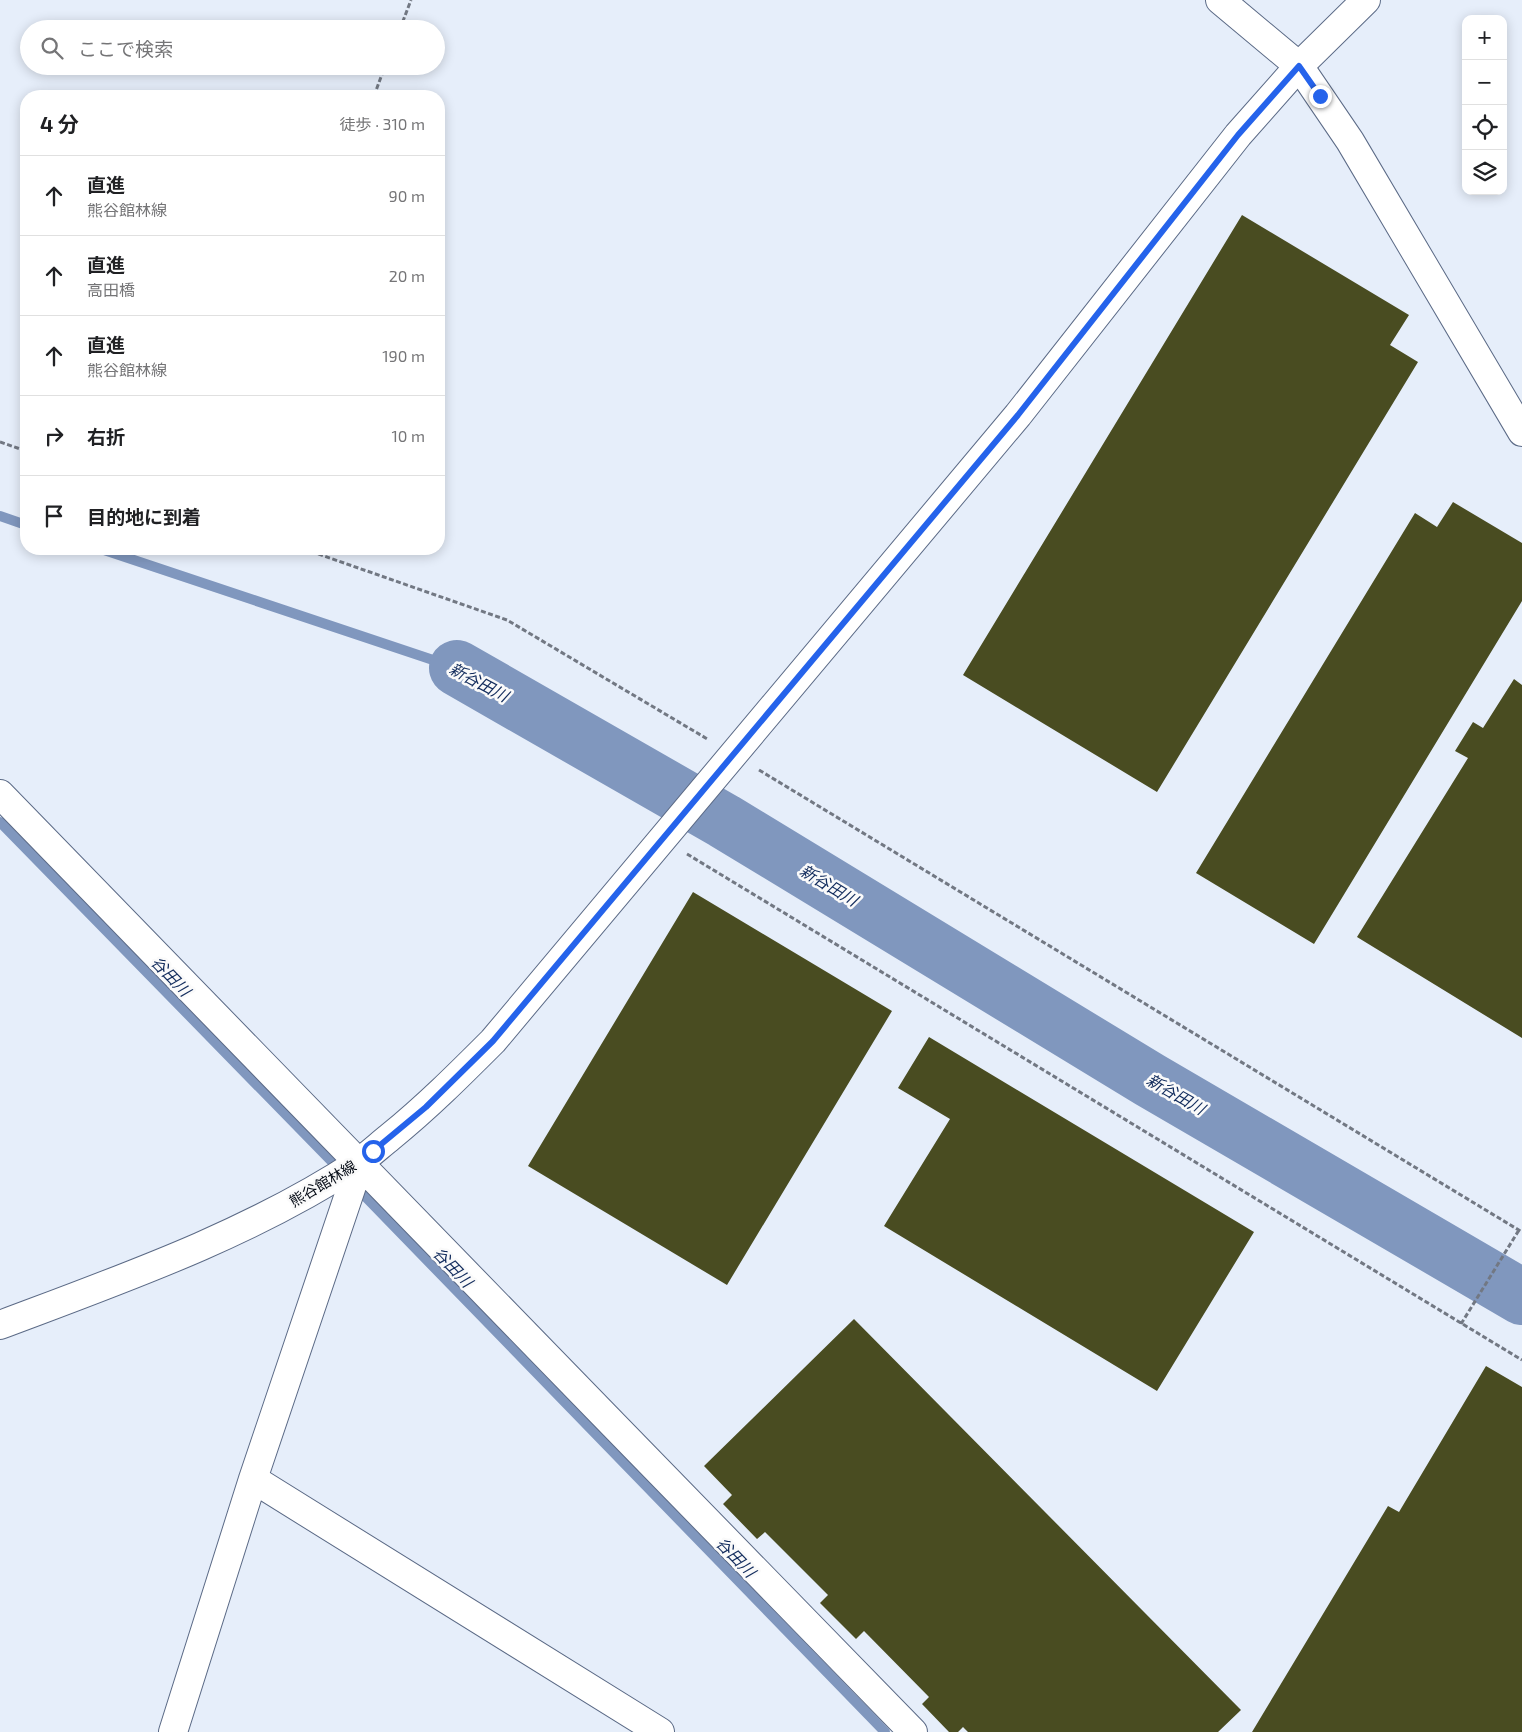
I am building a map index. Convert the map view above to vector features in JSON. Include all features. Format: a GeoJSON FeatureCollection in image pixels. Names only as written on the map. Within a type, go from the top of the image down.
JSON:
{"type":"FeatureCollection","features":[{"type":"Feature","properties":{"kind":"street"},"geometry":{"type":"LineString","coordinates":[[1220,0],[1299,66],[1350,141],[1522,432]]}},
{"type":"Feature","properties":{"kind":"street"},"geometry":{"type":"LineString","coordinates":[[728,761],[1018,415],[1238,135],[1299,66],[1366,0]]}},
{"type":"Feature","properties":{"kind":"street","name":"熊谷館林線"},"geometry":{"type":"LineString","coordinates":[[0,1325],[138,1273],[258,1221],[360,1162],[426,1107],[493,1041],[728,761]]}},
{"type":"Feature","properties":{"kind":"street"},"geometry":{"type":"LineString","coordinates":[[0,794],[913,1732]]}},
{"type":"Feature","properties":{"kind":"street"},"geometry":{"type":"LineString","coordinates":[[173,1732],[253,1479],[360,1162]]}},
{"type":"Feature","properties":{"kind":"street"},"geometry":{"type":"LineString","coordinates":[[253,1479],[660,1732]]}},
{"type":"Feature","properties":{"kind":"path"},"geometry":{"type":"LineString","coordinates":[[403,20],[410,0]]}},
{"type":"Feature","properties":{"kind":"path"},"geometry":{"type":"LineString","coordinates":[[376,90],[382,75]]}},
{"type":"Feature","properties":{"kind":"path"},"geometry":{"type":"LineString","coordinates":[[0,442],[20,449]]}},
{"type":"Feature","properties":{"kind":"path"},"geometry":{"type":"LineString","coordinates":[[321,555],[507,620],[728,761],[1521,1231],[1461,1324]]}},
{"type":"Feature","properties":{"kind":"path"},"geometry":{"type":"LineString","coordinates":[[668,833],[1522,1360]]}},
{"type":"Feature","properties":{"kind":"building"},"geometry":{"type":"Polygon","coordinates":[[[1242,215],[1409,315],[1390,345],[1418,362],[1157,792],[963,675],[1242,215]]]}},
{"type":"Feature","properties":{"kind":"building"},"geometry":{"type":"Polygon","coordinates":[[[1453,502],[1522,543],[1522,601],[1314,944],[1196,873],[1415,513],[1437,527],[1453,502]]]}},
{"type":"Feature","properties":{"kind":"building"},"geometry":{"type":"Polygon","coordinates":[[[1514,679],[1522,685],[1522,1038],[1357,937],[1468,758],[1455,751],[1473,722],[1483,728],[1514,679]]]}},
{"type":"Feature","properties":{"kind":"building"},"geometry":{"type":"Polygon","coordinates":[[[693,892],[892,1011],[727,1285],[528,1166],[693,892]]]}},
{"type":"Feature","properties":{"kind":"building"},"geometry":{"type":"Polygon","coordinates":[[[929,1037],[1254,1232],[1157,1391],[884,1226],[950,1119],[898,1088],[929,1037]]]}},
{"type":"Feature","properties":{"kind":"building"},"geometry":{"type":"Polygon","coordinates":[[[854,1319],[1241,1710],[1218,1732],[968,1732],[963,1727],[958,1732],[949,1732],[922,1704],[929,1697],[864,1631],[856,1639],[820,1603],[828,1595],[765,1532],[757,1539],[723,1504],[732,1495],[704,1466],[854,1319]]]}},
{"type":"Feature","properties":{"kind":"building"},"geometry":{"type":"Polygon","coordinates":[[[1486,1366],[1522,1387],[1522,1732],[1252,1732],[1388,1506],[1399,1512],[1486,1366]]]}},
{"type":"Feature","properties":{"kind":"waterway","name":"新谷田川"},"geometry":{"type":"LineString","coordinates":[[0,516],[20,523]]}},
{"type":"Feature","properties":{"kind":"waterway","name":"新谷田川"},"geometry":{"type":"LineString","coordinates":[[119,555],[457,668]]}},
{"type":"Feature","properties":{"kind":"waterway","name":"新谷田川"},"geometry":{"type":"LineString","coordinates":[[457,668],[724,821],[1150,1080],[1522,1297]]}},
{"type":"Feature","properties":{"kind":"waterway","name":"谷田川"},"geometry":{"type":"LineString","coordinates":[[0,822],[342,1172]]}},
{"type":"Feature","properties":{"kind":"waterway","name":"谷田川"},"geometry":{"type":"LineString","coordinates":[[355,1186],[885,1732]]}},
{"type":"Feature","properties":{"kind":"route"},"geometry":{"type":"LineString","coordinates":[[373,1151],[426,1107],[493,1041],[1018,415],[1238,135],[1299,66],[1320,96]]}}]}
